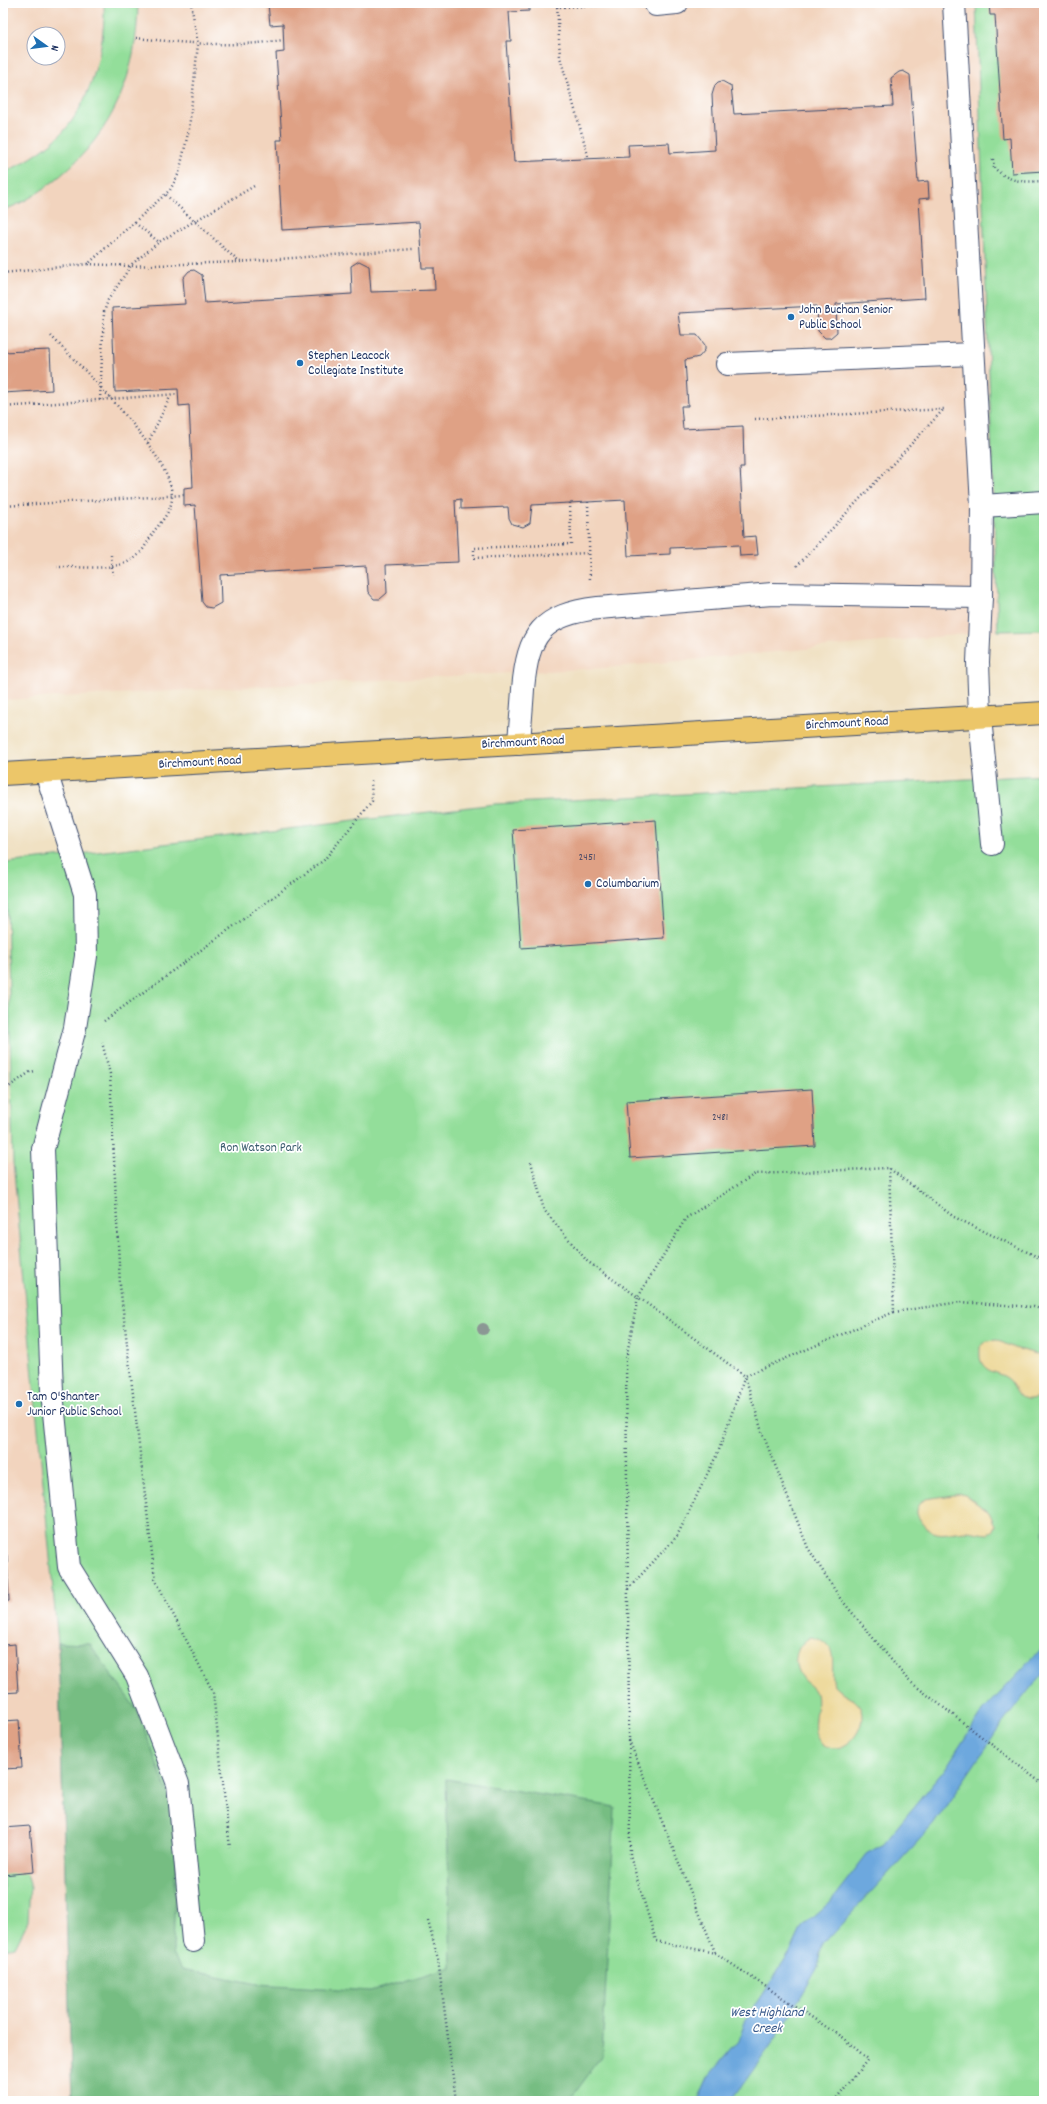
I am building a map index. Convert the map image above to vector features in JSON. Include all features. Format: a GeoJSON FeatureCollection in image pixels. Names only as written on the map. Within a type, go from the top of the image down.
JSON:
{"type":"FeatureCollection","features":[{"type":"Feature","properties":{"kind":"main road","name":"Birchmount Road"},"geometry":{"type":"LineString","coordinates":[[3,774],[1044,713]]}},
{"type":"Feature","properties":{"kind":"lane"},"geometry":{"type":"LineString","coordinates":[[954,3],[978,408],[982,506],[981,597],[978,662],[980,717],[992,844]]}},
{"type":"Feature","properties":{"kind":"lane"},"geometry":{"type":"LineString","coordinates":[[727,364],[974,354]]}},
{"type":"Feature","properties":{"kind":"lane"},"geometry":{"type":"LineString","coordinates":[[982,506],[1044,502]]}},
{"type":"Feature","properties":{"kind":"lane"},"geometry":{"type":"LineString","coordinates":[[519,744],[526,664],[531,644],[538,632],[552,621],[574,612],[590,608],[772,594],[981,597]]}},
{"type":"Feature","properties":{"kind":"lane"},"geometry":{"type":"LineString","coordinates":[[46,772],[86,894],[86,956],[75,1028],[43,1149],[52,1392],[69,1568],[137,1676],[178,1784],[194,1941]]}},
{"type":"Feature","properties":{"kind":"path"},"geometry":{"type":"LineString","coordinates":[[88,264],[166,195],[180,173],[185,151],[198,44],[191,3]]}},
{"type":"Feature","properties":{"kind":"path"},"geometry":{"type":"LineString","coordinates":[[557,3],[556,7],[560,57],[590,159]]}},
{"type":"Feature","properties":{"kind":"path"},"geometry":{"type":"LineString","coordinates":[[556,7],[663,4]]}},
{"type":"Feature","properties":{"kind":"path"},"geometry":{"type":"LineString","coordinates":[[136,38],[198,44],[246,45],[283,40]]}},
{"type":"Feature","properties":{"kind":"path"},"geometry":{"type":"LineString","coordinates":[[992,153],[994,168],[1005,178],[1022,182],[1044,181]]}},
{"type":"Feature","properties":{"kind":"path"},"geometry":{"type":"LineString","coordinates":[[100,400],[104,312],[108,300],[129,266],[159,242],[256,185]]}},
{"type":"Feature","properties":{"kind":"path"},"geometry":{"type":"LineString","coordinates":[[166,195],[193,222],[239,262]]}},
{"type":"Feature","properties":{"kind":"path"},"geometry":{"type":"LineString","coordinates":[[135,223],[159,242]]}},
{"type":"Feature","properties":{"kind":"path"},"geometry":{"type":"LineString","coordinates":[[3,273],[88,264],[129,266],[239,262],[413,249]]}},
{"type":"Feature","properties":{"kind":"path"},"geometry":{"type":"LineString","coordinates":[[51,336],[112,399],[148,443],[166,476],[172,496],[169,511],[138,555],[127,563],[112,566],[57,567]]}},
{"type":"Feature","properties":{"kind":"path"},"geometry":{"type":"LineString","coordinates":[[148,443],[171,394]]}},
{"type":"Feature","properties":{"kind":"path"},"geometry":{"type":"LineString","coordinates":[[3,407],[178,394]]}},
{"type":"Feature","properties":{"kind":"path"},"geometry":{"type":"LineString","coordinates":[[755,419],[978,408]]}},
{"type":"Feature","properties":{"kind":"path"},"geometry":{"type":"LineString","coordinates":[[772,594],[944,409]]}},
{"type":"Feature","properties":{"kind":"path"},"geometry":{"type":"LineString","coordinates":[[3,506],[184,495]]}},
{"type":"Feature","properties":{"kind":"path"},"geometry":{"type":"LineString","coordinates":[[588,502],[590,608]]}},
{"type":"Feature","properties":{"kind":"path"},"geometry":{"type":"LineString","coordinates":[[570,503],[571,544],[474,548],[474,558],[589,553]]}},
{"type":"Feature","properties":{"kind":"path"},"geometry":{"type":"LineString","coordinates":[[111,554],[113,575]]}},
{"type":"Feature","properties":{"kind":"path"},"geometry":{"type":"LineString","coordinates":[[75,1028],[98,1026],[324,860],[372,801],[368,752]]}},
{"type":"Feature","properties":{"kind":"path"},"geometry":{"type":"LineString","coordinates":[[98,1026],[110,1074],[120,1285],[155,1579],[213,1692],[230,1848]]}},
{"type":"Feature","properties":{"kind":"path"},"geometry":{"type":"LineString","coordinates":[[531,1162],[544,1210],[587,1261],[745,1376],[762,1432],[808,1548],[840,1598],[908,1680],[1044,1786]]}},
{"type":"Feature","properties":{"kind":"path"},"geometry":{"type":"LineString","coordinates":[[889,1168],[894,1312]]}},
{"type":"Feature","properties":{"kind":"path"},"geometry":{"type":"LineString","coordinates":[[835,2101],[868,2059],[843,2038],[715,1953],[656,1941],[630,1855],[626,1360],[638,1297],[686,1218],[755,1174],[889,1168],[954,1217],[1044,1260]]}},
{"type":"Feature","properties":{"kind":"path"},"geometry":{"type":"LineString","coordinates":[[628,1589],[676,1536],[719,1450],[745,1376],[894,1312],[960,1302],[1034,1307],[1044,1310]]}},
{"type":"Feature","properties":{"kind":"path"},"geometry":{"type":"LineString","coordinates":[[629,1738],[715,1953]]}},
{"type":"Feature","properties":{"kind":"path"},"geometry":{"type":"LineString","coordinates":[[428,1920],[438,1959],[456,2101]]}},
{"type":"Feature","properties":{"kind":"shaded area","name":"Stephen Leacock Collegiate Institute"},"geometry":{"type":"Polygon","coordinates":[[[3,3],[976,3],[998,631],[604,668],[3,700],[3,3]]]}},
{"type":"Feature","properties":{"kind":"shaded area","name":"Tam O'Shanter Junior Public School"},"geometry":{"type":"Polygon","coordinates":[[[13,1162],[58,1643],[72,2101],[3,2101],[3,1166],[13,1162]]]}},
{"type":"Feature","properties":{"kind":"green space"},"geometry":{"type":"Polygon","coordinates":[[[104,3],[138,3],[137,29],[133,53],[127,76],[109,120],[79,158],[60,176],[26,200],[3,210],[3,173],[44,149],[69,125],[79,110],[94,75],[99,57],[104,20],[104,3]]]}},
{"type":"Feature","properties":{"kind":"green space"},"geometry":{"type":"Polygon","coordinates":[[[976,3],[1044,3],[1044,630],[998,631],[976,3]]]}},
{"type":"Feature","properties":{"kind":"green space","name":"Ron Watson Park"},"geometry":{"type":"Polygon","coordinates":[[[1044,775],[1044,2101],[72,2101],[58,1643],[13,1162],[6,863],[495,804],[1044,775]]]}},
{"type":"Feature","properties":{"kind":"green space"},"geometry":{"type":"Polygon","coordinates":[[[58,1643],[90,1644],[138,1712],[177,1818],[173,1954],[181,1969],[258,1984],[371,1991],[451,1967],[446,1779],[615,1807],[602,2056],[569,2101],[72,2101],[58,1643]]]}},
{"type":"Feature","properties":{"kind":"green space"},"geometry":{"type":"Polygon","coordinates":[[[22,1859],[30,1884],[28,1921],[15,1947],[3,1949],[3,1861],[22,1859]]]}},
{"type":"Feature","properties":{"kind":"sand"},"geometry":{"type":"Polygon","coordinates":[[[997,1340],[1014,1348],[1044,1356],[1044,1394],[1033,1399],[1023,1398],[1020,1396],[1010,1380],[985,1368],[980,1359],[980,1347],[987,1341],[997,1340]]]}},
{"type":"Feature","properties":{"kind":"sand"},"geometry":{"type":"Polygon","coordinates":[[[961,1494],[965,1495],[989,1512],[995,1525],[993,1530],[988,1534],[966,1531],[940,1534],[930,1530],[919,1518],[917,1510],[925,1499],[961,1494]]]}},
{"type":"Feature","properties":{"kind":"sand"},"geometry":{"type":"Polygon","coordinates":[[[811,1637],[821,1640],[831,1650],[834,1686],[855,1701],[860,1707],[862,1715],[858,1731],[854,1738],[847,1744],[840,1747],[832,1748],[824,1745],[819,1740],[815,1728],[816,1694],[814,1689],[802,1678],[797,1667],[796,1655],[798,1650],[806,1640],[811,1637]]]}},
{"type":"Feature","properties":{"kind":"water","name":"West Highland Creek"},"geometry":{"type":"Polygon","coordinates":[[[1044,1646],[1044,1671],[1002,1724],[933,1825],[823,1944],[818,1967],[781,2031],[731,2101],[698,2101],[708,2078],[738,2042],[745,2022],[791,1951],[802,1927],[830,1902],[867,1854],[884,1843],[945,1769],[983,1710],[1044,1646]]]}},
{"type":"Feature","properties":{"kind":"building"},"geometry":{"type":"Polygon","coordinates":[[[268,3],[529,3],[529,11],[509,12],[511,41],[506,41],[514,162],[629,157],[628,145],[669,143],[670,153],[715,150],[712,95],[715,85],[722,81],[731,86],[734,114],[893,106],[891,78],[903,71],[910,75],[918,182],[928,181],[929,198],[919,199],[925,298],[836,304],[837,332],[830,338],[825,338],[818,331],[817,306],[678,313],[681,335],[697,335],[705,345],[705,350],[699,357],[685,360],[688,406],[681,406],[683,429],[743,426],[744,467],[740,467],[744,537],[756,536],[758,555],[740,556],[739,545],[670,548],[670,554],[628,556],[625,500],[532,505],[530,523],[523,527],[512,524],[509,518],[508,507],[461,509],[461,499],[455,500],[458,562],[386,565],[387,593],[380,599],[374,599],[368,592],[366,566],[220,575],[221,603],[212,608],[206,607],[202,602],[195,505],[184,506],[184,488],[193,487],[189,405],[179,406],[178,389],[115,392],[112,308],[185,304],[183,278],[189,271],[194,270],[202,275],[205,303],[352,294],[351,266],[359,261],[369,266],[371,292],[435,290],[434,268],[422,268],[419,222],[282,230],[277,140],[282,140],[276,53],[284,52],[283,24],[270,25],[268,3]]]}},
{"type":"Feature","properties":{"kind":"building"},"geometry":{"type":"Polygon","coordinates":[[[989,3],[1044,3],[1044,171],[1012,173],[1010,138],[1003,139],[995,15],[990,15],[989,3]]]}},
{"type":"Feature","properties":{"kind":"building"},"geometry":{"type":"Polygon","coordinates":[[[50,350],[52,390],[3,393],[3,352],[50,350]]]}},
{"type":"Feature","properties":{"kind":"building","name":"Columbarium"},"geometry":{"type":"Polygon","coordinates":[[[656,820],[664,938],[521,948],[513,830],[656,820]]]}},
{"type":"Feature","properties":{"kind":"building"},"geometry":{"type":"Polygon","coordinates":[[[812,1089],[815,1146],[630,1158],[626,1101],[812,1089]]]}},
{"type":"Feature","properties":{"kind":"building"},"geometry":{"type":"Polygon","coordinates":[[[4,1495],[5,1511],[3,1511],[4,1495]]]}},
{"type":"Feature","properties":{"kind":"building"},"geometry":{"type":"Polygon","coordinates":[[[3,1555],[7,1555],[9,1601],[3,1602],[3,1555]]]}},
{"type":"Feature","properties":{"kind":"building"},"geometry":{"type":"Polygon","coordinates":[[[15,1644],[18,1692],[3,1693],[3,1645],[15,1644]]]}},
{"type":"Feature","properties":{"kind":"building"},"geometry":{"type":"Polygon","coordinates":[[[19,1720],[22,1768],[3,1769],[3,1721],[19,1720]]]}},
{"type":"Feature","properties":{"kind":"building"},"geometry":{"type":"Polygon","coordinates":[[[30,1826],[34,1872],[3,1875],[3,1828],[30,1826]]]}},
{"type":"Feature","properties":{"kind":"place","name":"John Buchan Senior Public School"},"geometry":{"type":"Point","coordinates":[791,317]}},
{"type":"Feature","properties":{"kind":"place","name":"Stephen Leacock Collegiate Institute"},"geometry":{"type":"Point","coordinates":[300,363]}},
{"type":"Feature","properties":{"kind":"place","name":"Columbarium"},"geometry":{"type":"Point","coordinates":[588,884]}},
{"type":"Feature","properties":{"kind":"place","name":"Tam O'Shanter Junior Public School"},"geometry":{"type":"Point","coordinates":[19,1404]}}]}
